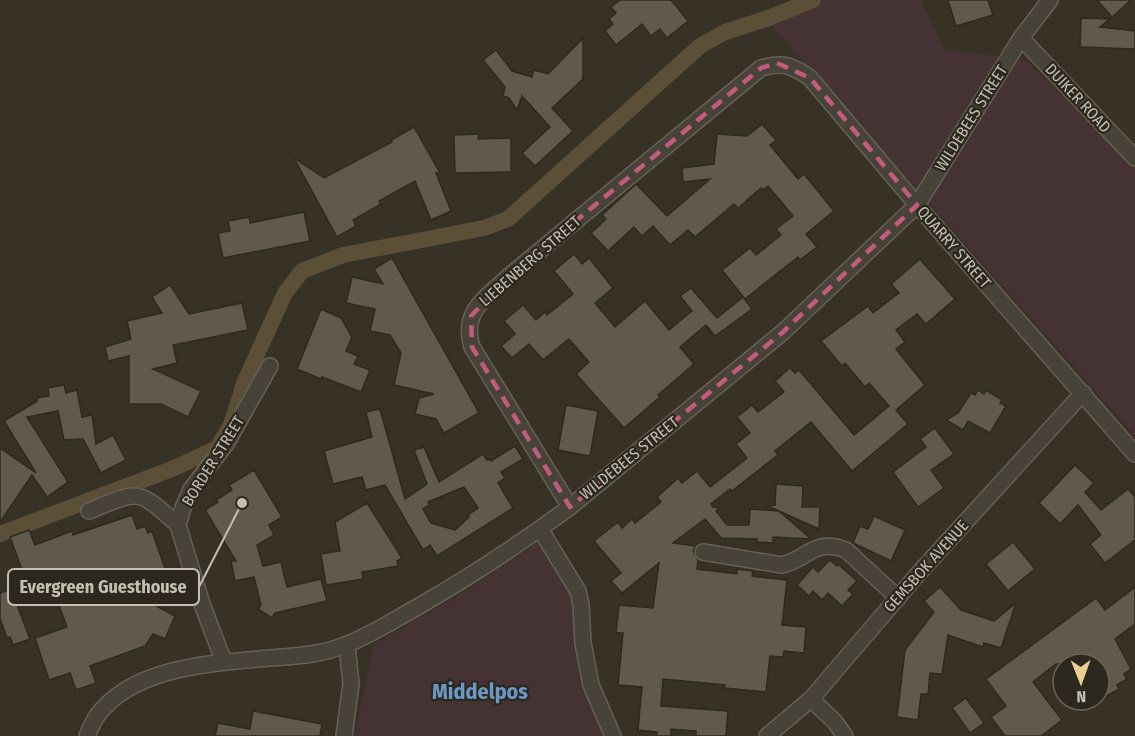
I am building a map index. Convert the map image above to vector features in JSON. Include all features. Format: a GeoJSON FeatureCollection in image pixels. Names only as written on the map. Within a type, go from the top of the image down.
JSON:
{"type":"FeatureCollection","features":[{"type":"Feature","properties":{"kind":"street","name":"WILDEBEES STREET"},"geometry":{"type":"LineString","coordinates":[[87,736],[98,715],[119,695],[146,680],[173,670],[224,662],[322,653],[347,645],[455,585],[570,507],[783,332],[917,205],[1021,38],[1050,0]]}},
{"type":"Feature","properties":{"kind":"street","name":"DUIKER ROAD"},"geometry":{"type":"LineString","coordinates":[[1021,38],[1135,158]]}},
{"type":"Feature","properties":{"kind":"street","name":"QUARRY STREET"},"geometry":{"type":"LineString","coordinates":[[761,68],[777,63],[797,69],[810,78],[917,205],[1135,454]]}},
{"type":"Feature","properties":{"kind":"street","name":"LIEBENBERG STREET"},"geometry":{"type":"LineString","coordinates":[[570,507],[472,347],[468,328],[471,315],[509,276],[761,68]]}},
{"type":"Feature","properties":{"kind":"street","name":"BORDER STREET"},"geometry":{"type":"LineString","coordinates":[[224,662],[202,604],[178,525],[191,489],[226,444],[270,366]]}},
{"type":"Feature","properties":{"kind":"street","name":"GEMSBOK AVENUE"},"geometry":{"type":"LineString","coordinates":[[767,736],[811,699],[897,598],[1083,393]]}},
{"type":"Feature","properties":{"kind":"street"},"geometry":{"type":"LineString","coordinates":[[89,511],[123,497],[137,495],[156,504],[178,525]]}},
{"type":"Feature","properties":{"kind":"street"},"geometry":{"type":"LineString","coordinates":[[540,529],[578,591],[583,643],[591,686],[613,736]]}},
{"type":"Feature","properties":{"kind":"street"},"geometry":{"type":"LineString","coordinates":[[703,552],[783,565],[816,547],[839,548],[846,550],[897,598]]}},
{"type":"Feature","properties":{"kind":"street"},"geometry":{"type":"LineString","coordinates":[[344,736],[351,684],[347,645]]}},
{"type":"Feature","properties":{"kind":"street"},"geometry":{"type":"LineString","coordinates":[[811,699],[835,722],[845,736]]}},
{"type":"Feature","properties":{"kind":"highlighted area"},"geometry":{"type":"Polygon","coordinates":[[[777,63],[810,78],[917,205],[783,332],[570,507],[472,347],[471,316],[509,276],[761,68],[777,63]]]}},
{"type":"Feature","properties":{"kind":"shaded area"},"geometry":{"type":"Polygon","coordinates":[[[813,0],[921,0],[944,49],[1026,60],[1135,167],[1135,436],[766,19],[813,0]]]}},
{"type":"Feature","properties":{"kind":"shaded area"},"geometry":{"type":"Polygon","coordinates":[[[537,543],[577,600],[579,659],[589,701],[606,736],[354,736],[374,644],[461,594],[537,543]]]}},
{"type":"Feature","properties":{"kind":"building"},"geometry":{"type":"Polygon","coordinates":[[[620,0],[671,0],[688,21],[667,38],[660,29],[651,36],[642,24],[616,45],[605,31],[613,24],[609,19],[616,13],[611,7],[620,0]]]}},
{"type":"Feature","properties":{"kind":"building"},"geometry":{"type":"Polygon","coordinates":[[[948,0],[988,0],[993,15],[956,26],[948,0]]]}},
{"type":"Feature","properties":{"kind":"building"},"geometry":{"type":"Polygon","coordinates":[[[1097,0],[1131,0],[1112,17],[1097,0]]]}},
{"type":"Feature","properties":{"kind":"building"},"geometry":{"type":"Polygon","coordinates":[[[1081,18],[1110,19],[1100,27],[1135,31],[1135,49],[1080,47],[1081,18]]]}},
{"type":"Feature","properties":{"kind":"building"},"geometry":{"type":"Polygon","coordinates":[[[583,38],[583,79],[552,108],[573,131],[535,166],[522,153],[550,127],[522,96],[517,110],[509,98],[503,96],[505,87],[483,60],[496,50],[512,71],[532,77],[534,70],[548,74],[583,38]]]}},
{"type":"Feature","properties":{"kind":"building"},"geometry":{"type":"Polygon","coordinates":[[[762,124],[776,140],[770,145],[798,179],[804,174],[834,211],[806,234],[817,247],[800,260],[798,257],[745,299],[722,270],[750,248],[756,255],[781,235],[776,229],[793,216],[768,186],[763,190],[761,188],[738,208],[734,204],[695,237],[688,230],[670,245],[653,226],[642,236],[634,227],[608,251],[591,233],[606,219],[602,215],[636,184],[667,216],[710,179],[683,182],[682,168],[714,164],[717,134],[747,136],[762,124]]]}},
{"type":"Feature","properties":{"kind":"building"},"geometry":{"type":"Polygon","coordinates":[[[414,127],[440,173],[436,173],[451,211],[431,220],[415,181],[379,201],[381,204],[353,220],[356,226],[337,237],[294,158],[324,178],[392,142],[391,140],[414,127]]]}},
{"type":"Feature","properties":{"kind":"building"},"geometry":{"type":"Polygon","coordinates":[[[479,134],[478,139],[511,138],[511,172],[455,173],[454,135],[479,134]]]}},
{"type":"Feature","properties":{"kind":"building"},"geometry":{"type":"Polygon","coordinates":[[[304,212],[310,241],[223,258],[218,233],[230,231],[228,221],[249,217],[250,223],[304,212]]]}},
{"type":"Feature","properties":{"kind":"building"},"geometry":{"type":"Polygon","coordinates":[[[574,254],[582,264],[589,258],[613,288],[595,303],[615,327],[645,301],[669,330],[692,311],[680,296],[691,288],[717,318],[743,297],[752,309],[715,336],[706,325],[680,347],[694,364],[624,428],[576,374],[589,362],[569,339],[543,360],[529,344],[512,358],[501,346],[515,334],[504,321],[523,305],[536,320],[545,312],[547,315],[573,294],[554,271],[574,254]]]}},
{"type":"Feature","properties":{"kind":"building"},"geometry":{"type":"Polygon","coordinates":[[[392,258],[479,413],[444,433],[436,419],[415,414],[419,398],[434,394],[394,385],[401,353],[390,335],[370,331],[375,309],[346,303],[352,277],[383,284],[374,269],[392,258]]]}},
{"type":"Feature","properties":{"kind":"building"},"geometry":{"type":"Polygon","coordinates":[[[920,259],[955,299],[926,324],[917,314],[896,330],[905,342],[896,349],[925,385],[896,410],[908,424],[852,471],[811,422],[775,451],[778,455],[732,491],[730,489],[711,504],[713,507],[720,508],[716,511],[727,525],[749,525],[750,509],[779,511],[811,539],[773,537],[773,543],[757,542],[757,539],[721,538],[705,519],[673,543],[696,546],[693,551],[698,560],[697,569],[737,574],[737,569],[753,571],[752,576],[787,580],[782,625],[806,627],[804,653],[784,651],[783,657],[770,656],[766,692],[724,688],[725,685],[663,679],[661,706],[728,711],[726,736],[696,736],[696,731],[671,729],[671,736],[657,736],[657,732],[638,730],[642,687],[618,685],[623,633],[616,633],[619,605],[653,608],[659,563],[622,593],[611,581],[621,573],[594,541],[618,522],[622,528],[632,519],[635,523],[661,502],[657,497],[678,478],[682,483],[697,471],[710,487],[747,458],[736,444],[750,433],[737,417],[752,405],[758,412],[784,392],[775,381],[790,368],[795,373],[799,370],[854,435],[889,406],[869,383],[865,387],[845,363],[842,366],[821,341],[868,306],[873,313],[899,293],[891,284],[920,259]]]}},
{"type":"Feature","properties":{"kind":"building"},"geometry":{"type":"Polygon","coordinates":[[[170,285],[189,314],[242,303],[248,330],[173,345],[177,363],[153,369],[201,391],[188,417],[161,404],[129,404],[129,356],[108,361],[105,347],[131,339],[127,321],[162,313],[152,297],[170,285]]]}},
{"type":"Feature","properties":{"kind":"building"},"geometry":{"type":"Polygon","coordinates":[[[321,309],[341,318],[352,337],[346,351],[358,356],[354,364],[370,370],[361,392],[297,369],[321,309]]]}},
{"type":"Feature","properties":{"kind":"building"},"geometry":{"type":"Polygon","coordinates":[[[64,385],[66,393],[77,390],[82,417],[92,415],[96,444],[113,435],[126,460],[101,473],[83,439],[64,440],[58,411],[27,417],[68,482],[47,497],[32,475],[0,522],[0,448],[36,473],[4,421],[37,401],[37,398],[49,396],[48,388],[64,385]]]}},
{"type":"Feature","properties":{"kind":"building"},"geometry":{"type":"Polygon","coordinates":[[[978,390],[984,394],[986,390],[1002,400],[1000,403],[1006,406],[990,433],[968,421],[963,430],[946,420],[958,413],[971,393],[975,395],[978,390]]]}},
{"type":"Feature","properties":{"kind":"building"},"geometry":{"type":"Polygon","coordinates":[[[566,405],[598,411],[590,456],[558,450],[566,405]]]}},
{"type":"Feature","properties":{"kind":"building"},"geometry":{"type":"Polygon","coordinates":[[[380,409],[405,499],[427,484],[414,450],[424,447],[439,482],[483,454],[487,460],[491,461],[515,446],[523,459],[501,472],[505,478],[498,483],[513,508],[437,556],[430,545],[423,550],[385,485],[366,490],[362,477],[333,484],[324,451],[372,437],[366,412],[380,409]],[[464,487],[428,502],[429,505],[423,509],[431,523],[455,530],[469,517],[468,515],[478,508],[464,487]]]}},
{"type":"Feature","properties":{"kind":"building"},"geometry":{"type":"Polygon","coordinates":[[[935,428],[954,454],[931,470],[944,488],[918,507],[893,472],[926,447],[920,439],[935,428]]]}},
{"type":"Feature","properties":{"kind":"building"},"geometry":{"type":"Polygon","coordinates":[[[1075,465],[1094,483],[1085,492],[1101,510],[1128,489],[1135,497],[1135,540],[1105,563],[1090,544],[1101,535],[1078,505],[1060,524],[1039,503],[1075,465]]]}},
{"type":"Feature","properties":{"kind":"building"},"geometry":{"type":"Polygon","coordinates":[[[254,470],[282,517],[269,525],[274,535],[257,545],[263,566],[281,562],[287,587],[321,579],[327,601],[275,613],[272,618],[258,609],[261,605],[254,577],[235,581],[231,561],[236,561],[205,510],[232,490],[229,485],[254,470]]]}},
{"type":"Feature","properties":{"kind":"building"},"geometry":{"type":"Polygon","coordinates":[[[776,484],[803,486],[802,507],[820,507],[819,529],[768,506],[775,505],[776,484]]]}},
{"type":"Feature","properties":{"kind":"building"},"geometry":{"type":"Polygon","coordinates":[[[367,503],[402,558],[397,561],[398,566],[362,572],[363,579],[326,585],[321,554],[340,551],[335,522],[367,503]]]}},
{"type":"Feature","properties":{"kind":"building"},"geometry":{"type":"Polygon","coordinates":[[[132,515],[137,529],[145,526],[148,533],[152,531],[169,580],[132,593],[175,616],[165,639],[153,634],[145,646],[90,666],[96,683],[76,690],[70,673],[49,680],[35,638],[67,627],[50,581],[29,589],[10,537],[29,530],[35,545],[72,531],[73,535],[132,515]]]}},
{"type":"Feature","properties":{"kind":"building"},"geometry":{"type":"Polygon","coordinates":[[[874,516],[905,530],[891,561],[853,543],[860,526],[868,529],[874,516]]]}},
{"type":"Feature","properties":{"kind":"building"},"geometry":{"type":"Polygon","coordinates":[[[1013,542],[1035,569],[1008,591],[986,564],[1013,542]]]}},
{"type":"Feature","properties":{"kind":"building"},"geometry":{"type":"Polygon","coordinates":[[[830,560],[857,581],[848,590],[853,594],[842,606],[828,593],[822,600],[813,591],[809,596],[797,585],[813,567],[818,572],[830,560]]]}},
{"type":"Feature","properties":{"kind":"building"},"geometry":{"type":"Polygon","coordinates":[[[940,587],[961,610],[994,621],[1016,603],[1001,648],[984,643],[983,647],[948,635],[942,674],[930,673],[928,694],[921,694],[918,720],[897,717],[905,650],[934,612],[924,601],[940,587]]]}},
{"type":"Feature","properties":{"kind":"building"},"geometry":{"type":"Polygon","coordinates":[[[1135,587],[1135,624],[1115,639],[1131,669],[1124,674],[1127,679],[1117,685],[1119,689],[1111,694],[1111,652],[1051,652],[1051,668],[1033,682],[1051,706],[1051,712],[1056,712],[1062,720],[1041,736],[1005,736],[991,717],[1006,706],[986,679],[1096,598],[1105,610],[1135,587]]]}},
{"type":"Feature","properties":{"kind":"building"},"geometry":{"type":"Polygon","coordinates":[[[11,589],[30,639],[13,645],[10,637],[7,638],[0,619],[0,593],[11,589]]]}},
{"type":"Feature","properties":{"kind":"building"},"geometry":{"type":"Polygon","coordinates":[[[966,698],[984,723],[970,733],[952,708],[966,698]]]}},
{"type":"Feature","properties":{"kind":"building"},"geometry":{"type":"Polygon","coordinates":[[[253,711],[322,724],[320,736],[215,736],[218,723],[250,729],[253,711]]]}},
{"type":"Feature","properties":{"kind":"waterway"},"geometry":{"type":"LineString","coordinates":[[0,534],[172,469],[217,448],[231,425],[245,381],[285,293],[302,271],[343,255],[484,228],[508,219],[700,46],[725,32],[813,0]]}},
{"type":"Feature","properties":{"kind":"place","name":"Evergreen Guesthouse"},"geometry":{"type":"Point","coordinates":[242,503]}},
{"type":"Feature","properties":{"kind":"district","name":"Middelpos"},"geometry":{"type":"Point","coordinates":[480,691]}}]}
